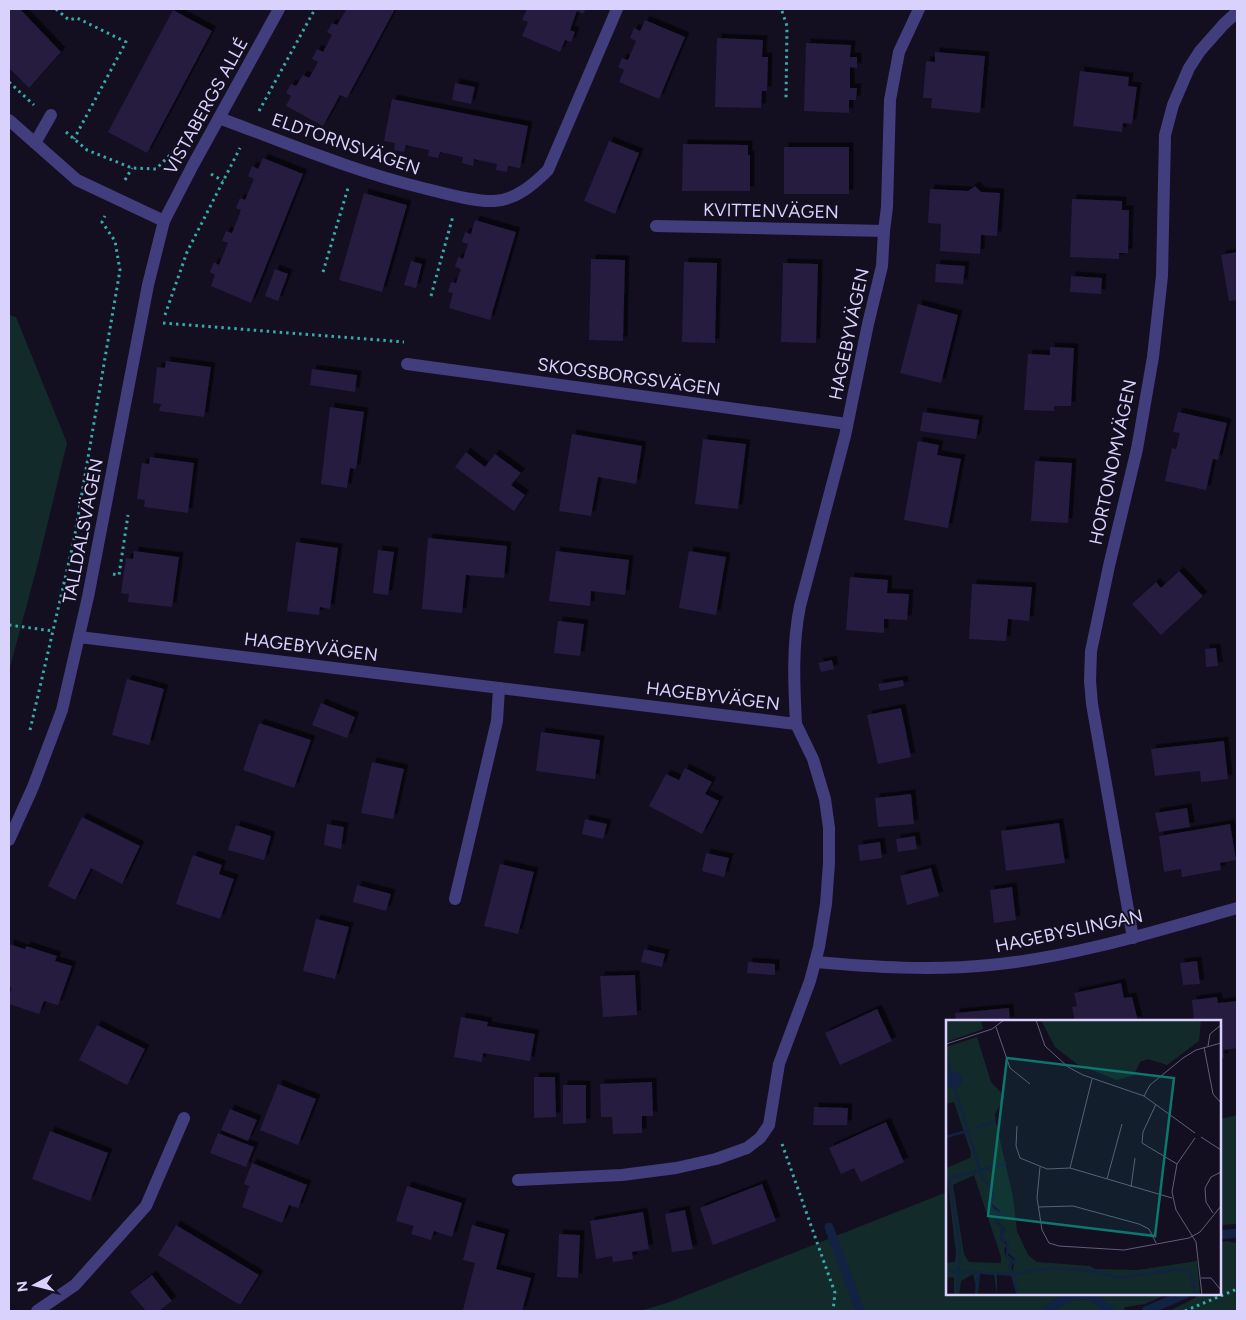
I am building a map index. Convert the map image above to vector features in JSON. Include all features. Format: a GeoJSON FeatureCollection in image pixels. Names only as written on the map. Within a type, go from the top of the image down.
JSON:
{"type":"FeatureCollection","features":[{"type":"Feature","properties":{"kind":"street","name":"VISTABERGS ALLÉ"},"geometry":{"type":"LineString","coordinates":[[164,221],[280,9]]}},
{"type":"Feature","properties":{"kind":"street","name":"ELDTORNSVÄGEN"},"geometry":{"type":"LineString","coordinates":[[219,118],[397,182],[459,196],[495,201],[508,198],[531,188],[548,170],[617,9]]}},
{"type":"Feature","properties":{"kind":"street","name":"HAGEBYVÄGEN"},"geometry":{"type":"LineString","coordinates":[[79,637],[796,724],[795,630],[847,424],[882,266],[887,207],[890,100],[899,52],[919,9]]}},
{"type":"Feature","properties":{"kind":"street","name":"HORTONOMVÄGEN"},"geometry":{"type":"LineString","coordinates":[[1133,938],[1092,704],[1090,681],[1091,651],[1137,449],[1153,357],[1162,276],[1164,135],[1172,105],[1189,68],[1200,51],[1237,12]]}},
{"type":"Feature","properties":{"kind":"street"},"geometry":{"type":"LineString","coordinates":[[36,143],[51,115]]}},
{"type":"Feature","properties":{"kind":"street"},"geometry":{"type":"LineString","coordinates":[[9,120],[77,180],[164,221]]}},
{"type":"Feature","properties":{"kind":"street","name":"TALLDALSVÄGEN"},"geometry":{"type":"LineString","coordinates":[[9,840],[33,787],[62,710],[93,570],[148,285],[164,221]]}},
{"type":"Feature","properties":{"kind":"street","name":"KVITTENVÄGEN"},"geometry":{"type":"LineString","coordinates":[[656,226],[884,231]]}},
{"type":"Feature","properties":{"kind":"street","name":"SKOGSBORGSVÄGEN"},"geometry":{"type":"LineString","coordinates":[[406,364],[847,424]]}},
{"type":"Feature","properties":{"kind":"street"},"geometry":{"type":"LineString","coordinates":[[455,899],[497,721],[499,688]]}},
{"type":"Feature","properties":{"kind":"street"},"geometry":{"type":"LineString","coordinates":[[518,1180],[622,1175],[676,1168],[716,1159],[747,1148],[760,1138],[769,1125],[779,1064],[810,981],[815,962],[826,904],[829,862],[829,828],[825,799],[815,767],[796,724]]}},
{"type":"Feature","properties":{"kind":"street","name":"HAGEBYSLINGAN"},"geometry":{"type":"LineString","coordinates":[[815,962],[896,968],[990,965],[1060,955],[1133,938],[1237,908]]}},
{"type":"Feature","properties":{"kind":"street"},"geometry":{"type":"LineString","coordinates":[[38,1311],[76,1285],[146,1206],[184,1118]]}},
{"type":"Feature","properties":{"kind":"path"},"geometry":{"type":"LineString","coordinates":[[56,9],[69,20],[77,18],[126,42],[74,139]]}},
{"type":"Feature","properties":{"kind":"path"},"geometry":{"type":"LineString","coordinates":[[160,331],[187,252],[250,129],[315,9]]}},
{"type":"Feature","properties":{"kind":"path"},"geometry":{"type":"LineString","coordinates":[[782,11],[787,26],[786,99]]}},
{"type":"Feature","properties":{"kind":"path"},"geometry":{"type":"LineString","coordinates":[[29,731],[68,564],[93,434],[120,270],[115,241],[102,222],[132,168],[156,169],[179,145]]}},
{"type":"Feature","properties":{"kind":"path"},"geometry":{"type":"LineString","coordinates":[[323,272],[354,168]]}},
{"type":"Feature","properties":{"kind":"path"},"geometry":{"type":"LineString","coordinates":[[431,296],[459,196]]}},
{"type":"Feature","properties":{"kind":"path"},"geometry":{"type":"LineString","coordinates":[[163,323],[414,342]]}},
{"type":"Feature","properties":{"kind":"path"},"geometry":{"type":"LineString","coordinates":[[68,564],[119,575],[129,507]]}},
{"type":"Feature","properties":{"kind":"path"},"geometry":{"type":"LineString","coordinates":[[9,625],[53,631]]}},
{"type":"Feature","properties":{"kind":"path"},"geometry":{"type":"LineString","coordinates":[[769,1125],[783,1146],[835,1293],[833,1311]]}},
{"type":"Feature","properties":{"kind":"path"},"geometry":{"type":"LineString","coordinates":[[1185,1311],[1237,1289]]}},
{"type":"Feature","properties":{"kind":"green space"},"geometry":{"type":"Polygon","coordinates":[[[9,315],[16,317],[67,443],[9,671],[9,315]]]}},
{"type":"Feature","properties":{"kind":"green space"},"geometry":{"type":"Polygon","coordinates":[[[1237,1115],[1237,1224],[1221,1225],[1221,1119],[1237,1115]]]}},
{"type":"Feature","properties":{"kind":"green space"},"geometry":{"type":"Polygon","coordinates":[[[946,1192],[946,1295],[1165,1295],[1145,1304],[1125,1307],[1124,1311],[640,1311],[667,1303],[946,1192]]]}},
{"type":"Feature","properties":{"kind":"green space"},"geometry":{"type":"Polygon","coordinates":[[[1226,1241],[1237,1243],[1237,1311],[1169,1311],[1198,1295],[1221,1295],[1221,1243],[1226,1241]]]}},
{"type":"Feature","properties":{"kind":"building"},"geometry":{"type":"Polygon","coordinates":[[[9,9],[20,9],[61,52],[29,88],[9,68],[9,9]]]}},
{"type":"Feature","properties":{"kind":"building"},"geometry":{"type":"Polygon","coordinates":[[[347,9],[395,9],[347,98],[340,95],[323,126],[286,106],[291,96],[286,93],[291,84],[296,86],[303,75],[309,78],[318,62],[312,59],[317,49],[323,52],[332,35],[327,32],[332,23],[337,25],[347,9]]]}},
{"type":"Feature","properties":{"kind":"building"},"geometry":{"type":"Polygon","coordinates":[[[527,9],[586,9],[583,14],[577,11],[570,30],[575,32],[571,42],[565,40],[560,52],[522,36],[528,22],[522,20],[527,9]]]}},
{"type":"Feature","properties":{"kind":"building"},"geometry":{"type":"Polygon","coordinates":[[[173,10],[212,31],[147,153],[108,132],[173,10]]]}},
{"type":"Feature","properties":{"kind":"building"},"geometry":{"type":"Polygon","coordinates":[[[645,20],[685,37],[659,99],[619,82],[624,70],[618,67],[622,58],[628,60],[636,41],[630,38],[634,28],[640,31],[645,20]]]}},
{"type":"Feature","properties":{"kind":"building"},"geometry":{"type":"Polygon","coordinates":[[[717,38],[763,40],[762,57],[768,57],[767,91],[762,91],[761,108],[715,107],[717,38]]]}},
{"type":"Feature","properties":{"kind":"building"},"geometry":{"type":"Polygon","coordinates":[[[806,43],[851,45],[850,57],[857,57],[857,68],[850,67],[850,88],[857,88],[856,100],[849,100],[849,113],[804,111],[806,43]]]}},
{"type":"Feature","properties":{"kind":"building"},"geometry":{"type":"Polygon","coordinates":[[[935,52],[985,56],[980,113],[931,108],[932,98],[923,98],[926,61],[935,62],[935,52]]]}},
{"type":"Feature","properties":{"kind":"building"},"geometry":{"type":"Polygon","coordinates":[[[1080,71],[1129,77],[1128,86],[1137,87],[1132,124],[1123,123],[1122,132],[1073,126],[1080,71]]]}},
{"type":"Feature","properties":{"kind":"building"},"geometry":{"type":"Polygon","coordinates":[[[455,83],[475,87],[471,104],[452,100],[455,83]]]}},
{"type":"Feature","properties":{"kind":"building"},"geometry":{"type":"Polygon","coordinates":[[[392,99],[528,126],[520,168],[508,166],[507,172],[496,170],[497,164],[474,159],[473,166],[462,163],[463,157],[440,152],[438,158],[428,156],[429,150],[406,145],[404,152],[394,150],[395,143],[384,141],[392,99]]]}},
{"type":"Feature","properties":{"kind":"building"},"geometry":{"type":"Polygon","coordinates":[[[609,141],[639,153],[615,214],[584,201],[609,141]]]}},
{"type":"Feature","properties":{"kind":"building"},"geometry":{"type":"Polygon","coordinates":[[[683,144],[748,145],[748,155],[750,155],[750,191],[682,191],[683,144]]]}},
{"type":"Feature","properties":{"kind":"building"},"geometry":{"type":"Polygon","coordinates":[[[784,147],[849,147],[849,194],[784,194],[784,147]]]}},
{"type":"Feature","properties":{"kind":"building"},"geometry":{"type":"Polygon","coordinates":[[[263,158],[303,174],[251,303],[211,286],[215,275],[210,272],[214,262],[219,265],[228,243],[222,241],[226,231],[232,233],[241,210],[236,208],[240,198],[245,200],[254,179],[248,176],[252,166],[258,169],[263,158]]]}},
{"type":"Feature","properties":{"kind":"building"},"geometry":{"type":"Polygon","coordinates":[[[975,186],[981,192],[1000,193],[997,236],[981,235],[980,254],[940,251],[941,224],[928,223],[930,189],[968,191],[975,186]]]}},
{"type":"Feature","properties":{"kind":"building"},"geometry":{"type":"Polygon","coordinates":[[[364,193],[407,205],[382,292],[339,280],[364,193]]]}},
{"type":"Feature","properties":{"kind":"building"},"geometry":{"type":"Polygon","coordinates":[[[1072,199],[1122,201],[1122,210],[1129,210],[1128,253],[1119,253],[1119,259],[1070,257],[1072,199]]]}},
{"type":"Feature","properties":{"kind":"building"},"geometry":{"type":"Polygon","coordinates":[[[475,220],[516,232],[490,320],[449,308],[453,293],[448,292],[451,282],[456,283],[461,269],[455,267],[458,257],[463,259],[468,244],[462,242],[465,232],[471,234],[475,220]]]}},
{"type":"Feature","properties":{"kind":"building"},"geometry":{"type":"Polygon","coordinates":[[[1237,252],[1237,300],[1229,301],[1221,255],[1237,252]]]}},
{"type":"Feature","properties":{"kind":"building"},"geometry":{"type":"Polygon","coordinates":[[[591,259],[625,260],[623,341],[589,340],[591,259]]]}},
{"type":"Feature","properties":{"kind":"building"},"geometry":{"type":"Polygon","coordinates":[[[411,261],[422,264],[416,288],[404,285],[411,261]]]}},
{"type":"Feature","properties":{"kind":"building"},"geometry":{"type":"Polygon","coordinates":[[[684,262],[717,263],[715,343],[682,342],[684,262]]]}},
{"type":"Feature","properties":{"kind":"building"},"geometry":{"type":"Polygon","coordinates":[[[783,263],[818,264],[816,343],[781,342],[783,263]]]}},
{"type":"Feature","properties":{"kind":"building"},"geometry":{"type":"Polygon","coordinates":[[[936,264],[965,266],[963,284],[935,282],[936,264]]]}},
{"type":"Feature","properties":{"kind":"building"},"geometry":{"type":"Polygon","coordinates":[[[275,269],[288,274],[278,301],[265,296],[275,269]]]}},
{"type":"Feature","properties":{"kind":"building"},"geometry":{"type":"Polygon","coordinates":[[[1071,276],[1102,278],[1101,294],[1070,292],[1071,276]]]}},
{"type":"Feature","properties":{"kind":"building"},"geometry":{"type":"Polygon","coordinates":[[[918,304],[958,315],[941,383],[900,373],[918,304]]]}},
{"type":"Feature","properties":{"kind":"building"},"geometry":{"type":"Polygon","coordinates":[[[1050,347],[1074,348],[1071,406],[1054,406],[1054,411],[1024,410],[1028,354],[1050,355],[1050,347]]]}},
{"type":"Feature","properties":{"kind":"building"},"geometry":{"type":"Polygon","coordinates":[[[166,361],[211,367],[204,417],[159,411],[161,404],[153,403],[157,367],[165,368],[166,361]]]}},
{"type":"Feature","properties":{"kind":"building"},"geometry":{"type":"Polygon","coordinates":[[[312,369],[357,375],[355,392],[310,385],[312,369]]]}},
{"type":"Feature","properties":{"kind":"building"},"geometry":{"type":"Polygon","coordinates":[[[330,407],[364,412],[356,469],[350,468],[347,488],[321,484],[330,407]]]}},
{"type":"Feature","properties":{"kind":"building"},"geometry":{"type":"Polygon","coordinates":[[[923,412],[979,420],[976,439],[920,431],[923,412]]]}},
{"type":"Feature","properties":{"kind":"building"},"geometry":{"type":"Polygon","coordinates":[[[1178,412],[1227,423],[1218,460],[1213,459],[1206,490],[1165,481],[1172,448],[1176,449],[1180,433],[1173,432],[1178,412]]]}},
{"type":"Feature","properties":{"kind":"building"},"geometry":{"type":"Polygon","coordinates":[[[572,434],[642,446],[636,484],[598,477],[591,516],[559,511],[572,434]]]}},
{"type":"Feature","properties":{"kind":"building"},"geometry":{"type":"Polygon","coordinates":[[[703,439],[746,444],[738,509],[695,504],[703,439]]]}},
{"type":"Feature","properties":{"kind":"building"},"geometry":{"type":"Polygon","coordinates":[[[918,441],[939,445],[937,455],[961,459],[948,528],[904,520],[918,441]]]}},
{"type":"Feature","properties":{"kind":"building"},"geometry":{"type":"Polygon","coordinates":[[[466,452],[485,467],[495,454],[521,473],[511,485],[525,495],[514,511],[455,467],[466,452]]]}},
{"type":"Feature","properties":{"kind":"building"},"geometry":{"type":"Polygon","coordinates":[[[150,457],[194,463],[188,513],[144,507],[145,500],[137,499],[142,463],[149,464],[150,457]]]}},
{"type":"Feature","properties":{"kind":"building"},"geometry":{"type":"Polygon","coordinates":[[[1035,461],[1072,463],[1068,523],[1031,521],[1035,461]]]}},
{"type":"Feature","properties":{"kind":"building"},"geometry":{"type":"Polygon","coordinates":[[[428,538],[507,546],[504,578],[466,575],[462,613],[422,609],[428,538]]]}},
{"type":"Feature","properties":{"kind":"building"},"geometry":{"type":"Polygon","coordinates":[[[296,542],[338,548],[330,609],[320,607],[319,615],[287,611],[296,542]]]}},
{"type":"Feature","properties":{"kind":"building"},"geometry":{"type":"Polygon","coordinates":[[[378,550],[394,552],[388,595],[373,593],[378,550]]]}},
{"type":"Feature","properties":{"kind":"building"},"geometry":{"type":"Polygon","coordinates":[[[134,551],[179,557],[172,607],[128,602],[129,594],[121,593],[126,558],[133,559],[134,551]]]}},
{"type":"Feature","properties":{"kind":"building"},"geometry":{"type":"Polygon","coordinates":[[[556,551],[629,560],[625,595],[591,591],[590,606],[549,601],[556,551]]]}},
{"type":"Feature","properties":{"kind":"building"},"geometry":{"type":"Polygon","coordinates":[[[689,551],[726,557],[716,615],[679,608],[689,551]]]}},
{"type":"Feature","properties":{"kind":"building"},"geometry":{"type":"Polygon","coordinates":[[[1179,571],[1203,596],[1161,635],[1132,604],[1156,582],[1161,588],[1179,571]]]}},
{"type":"Feature","properties":{"kind":"building"},"geometry":{"type":"Polygon","coordinates":[[[850,577],[888,580],[887,593],[909,594],[907,620],[884,619],[884,633],[846,630],[850,577]]]}},
{"type":"Feature","properties":{"kind":"building"},"geometry":{"type":"Polygon","coordinates":[[[972,584],[1032,587],[1029,621],[1008,619],[1006,641],[969,639],[972,584]]]}},
{"type":"Feature","properties":{"kind":"building"},"geometry":{"type":"Polygon","coordinates":[[[558,621],[584,624],[580,656],[554,653],[558,621]]]}},
{"type":"Feature","properties":{"kind":"building"},"geometry":{"type":"Polygon","coordinates":[[[1216,648],[1218,666],[1206,667],[1205,649],[1216,648]]]}},
{"type":"Feature","properties":{"kind":"building"},"geometry":{"type":"Polygon","coordinates":[[[832,660],[834,669],[821,672],[818,663],[832,660]]]}},
{"type":"Feature","properties":{"kind":"building"},"geometry":{"type":"Polygon","coordinates":[[[127,679],[164,689],[149,745],[112,735],[127,679]]]}},
{"type":"Feature","properties":{"kind":"building"},"geometry":{"type":"Polygon","coordinates":[[[903,680],[904,686],[880,691],[878,684],[903,680]]]}},
{"type":"Feature","properties":{"kind":"building"},"geometry":{"type":"Polygon","coordinates":[[[321,703],[355,717],[347,738],[312,725],[321,703]]]}},
{"type":"Feature","properties":{"kind":"building"},"geometry":{"type":"Polygon","coordinates":[[[901,708],[911,757],[878,764],[867,715],[901,708]]]}},
{"type":"Feature","properties":{"kind":"building"},"geometry":{"type":"Polygon","coordinates":[[[259,723],[311,740],[294,788],[243,770],[259,723]]]}},
{"type":"Feature","properties":{"kind":"building"},"geometry":{"type":"Polygon","coordinates":[[[541,732],[600,740],[595,779],[536,771],[541,732]]]}},
{"type":"Feature","properties":{"kind":"building"},"geometry":{"type":"Polygon","coordinates":[[[1224,741],[1228,779],[1201,782],[1200,771],[1155,776],[1151,749],[1224,741]]]}},
{"type":"Feature","properties":{"kind":"building"},"geometry":{"type":"Polygon","coordinates":[[[372,762],[404,769],[393,819],[361,813],[372,762]]]}},
{"type":"Feature","properties":{"kind":"building"},"geometry":{"type":"Polygon","coordinates":[[[685,768],[712,782],[705,794],[719,801],[702,834],[649,806],[666,774],[679,780],[685,768]]]}},
{"type":"Feature","properties":{"kind":"building"},"geometry":{"type":"Polygon","coordinates":[[[911,794],[914,824],[878,827],[875,798],[911,794]]]}},
{"type":"Feature","properties":{"kind":"building"},"geometry":{"type":"Polygon","coordinates":[[[1187,808],[1190,827],[1159,832],[1155,813],[1187,808]]]}},
{"type":"Feature","properties":{"kind":"building"},"geometry":{"type":"Polygon","coordinates":[[[82,817],[140,846],[122,884],[91,868],[75,900],[48,886],[82,817]]]}},
{"type":"Feature","properties":{"kind":"building"},"geometry":{"type":"Polygon","coordinates":[[[585,819],[607,824],[603,839],[582,834],[585,819]]]}},
{"type":"Feature","properties":{"kind":"building"},"geometry":{"type":"Polygon","coordinates":[[[1059,823],[1065,863],[1006,871],[1001,831],[1059,823]]]}},
{"type":"Feature","properties":{"kind":"building"},"geometry":{"type":"Polygon","coordinates":[[[327,824],[344,827],[341,849],[324,845],[327,824]]]}},
{"type":"Feature","properties":{"kind":"building"},"geometry":{"type":"Polygon","coordinates":[[[1230,824],[1236,860],[1220,863],[1221,870],[1182,877],[1181,869],[1164,872],[1159,836],[1230,824]]]}},
{"type":"Feature","properties":{"kind":"building"},"geometry":{"type":"Polygon","coordinates":[[[236,825],[271,836],[264,860],[228,850],[236,825]]]}},
{"type":"Feature","properties":{"kind":"building"},"geometry":{"type":"Polygon","coordinates":[[[915,836],[917,849],[898,852],[896,839],[915,836]]]}},
{"type":"Feature","properties":{"kind":"building"},"geometry":{"type":"Polygon","coordinates":[[[880,842],[882,858],[860,861],[858,845],[880,842]]]}},
{"type":"Feature","properties":{"kind":"building"},"geometry":{"type":"Polygon","coordinates":[[[706,853],[729,858],[724,877],[702,871],[706,853]]]}},
{"type":"Feature","properties":{"kind":"building"},"geometry":{"type":"Polygon","coordinates":[[[193,855],[222,865],[219,874],[234,879],[220,919],[176,904],[193,855]]]}},
{"type":"Feature","properties":{"kind":"building"},"geometry":{"type":"Polygon","coordinates":[[[500,864],[534,872],[518,934],[484,926],[500,864]]]}},
{"type":"Feature","properties":{"kind":"building"},"geometry":{"type":"Polygon","coordinates":[[[931,868],[939,896],[907,905],[900,876],[931,868]]]}},
{"type":"Feature","properties":{"kind":"building"},"geometry":{"type":"Polygon","coordinates":[[[357,885],[391,894],[386,911],[353,902],[357,885]]]}},
{"type":"Feature","properties":{"kind":"building"},"geometry":{"type":"Polygon","coordinates":[[[1012,887],[1016,920],[994,923],[990,890],[1012,887]]]}},
{"type":"Feature","properties":{"kind":"building"},"geometry":{"type":"Polygon","coordinates":[[[316,919],[349,927],[335,979],[303,971],[316,919]]]}},
{"type":"Feature","properties":{"kind":"building"},"geometry":{"type":"Polygon","coordinates":[[[9,944],[25,949],[26,946],[57,956],[55,961],[72,966],[58,1005],[44,1001],[39,1014],[9,1004],[12,988],[9,987],[9,944]]]}},
{"type":"Feature","properties":{"kind":"building"},"geometry":{"type":"Polygon","coordinates":[[[644,949],[665,954],[662,967],[641,962],[644,949]]]}},
{"type":"Feature","properties":{"kind":"building"},"geometry":{"type":"Polygon","coordinates":[[[1197,961],[1200,984],[1183,985],[1180,963],[1197,961]]]}},
{"type":"Feature","properties":{"kind":"building"},"geometry":{"type":"Polygon","coordinates":[[[748,962],[775,964],[775,975],[747,973],[748,962]]]}},
{"type":"Feature","properties":{"kind":"building"},"geometry":{"type":"Polygon","coordinates":[[[635,975],[637,1015],[603,1017],[600,976],[635,975]]]}},
{"type":"Feature","properties":{"kind":"building"},"geometry":{"type":"Polygon","coordinates":[[[1121,983],[1124,998],[1132,997],[1138,1020],[1075,1020],[1072,1007],[1077,1006],[1074,993],[1121,983]]]}},
{"type":"Feature","properties":{"kind":"building"},"geometry":{"type":"Polygon","coordinates":[[[1217,997],[1218,1003],[1237,1001],[1237,1048],[1223,1050],[1224,1058],[1221,1058],[1221,1020],[1194,1020],[1192,1000],[1217,997]]]}},
{"type":"Feature","properties":{"kind":"building"},"geometry":{"type":"Polygon","coordinates":[[[1009,1008],[1010,1020],[956,1020],[955,1013],[1009,1008]]]}},
{"type":"Feature","properties":{"kind":"building"},"geometry":{"type":"Polygon","coordinates":[[[877,1009],[892,1041],[840,1065],[825,1033],[877,1009]]]}},
{"type":"Feature","properties":{"kind":"building"},"geometry":{"type":"Polygon","coordinates":[[[461,1017],[488,1022],[487,1026],[535,1034],[530,1061],[483,1053],[482,1062],[454,1057],[461,1017]]]}},
{"type":"Feature","properties":{"kind":"building"},"geometry":{"type":"Polygon","coordinates":[[[97,1025],[145,1049],[127,1085],[79,1060],[97,1025]]]}},
{"type":"Feature","properties":{"kind":"building"},"geometry":{"type":"Polygon","coordinates":[[[534,1077],[555,1077],[556,1117],[534,1118],[534,1077]]]}},
{"type":"Feature","properties":{"kind":"building"},"geometry":{"type":"Polygon","coordinates":[[[652,1082],[653,1116],[642,1116],[642,1133],[613,1134],[612,1117],[601,1117],[600,1084],[652,1082]]]}},
{"type":"Feature","properties":{"kind":"building"},"geometry":{"type":"Polygon","coordinates":[[[278,1084],[316,1099],[298,1145],[260,1130],[278,1084]]]}},
{"type":"Feature","properties":{"kind":"building"},"geometry":{"type":"Polygon","coordinates":[[[563,1085],[586,1085],[586,1123],[563,1124],[563,1085]]]}},
{"type":"Feature","properties":{"kind":"building"},"geometry":{"type":"Polygon","coordinates":[[[814,1107],[848,1108],[847,1125],[813,1125],[814,1107]]]}},
{"type":"Feature","properties":{"kind":"building"},"geometry":{"type":"Polygon","coordinates":[[[230,1109],[257,1120],[248,1141],[221,1130],[230,1109]]]}},
{"type":"Feature","properties":{"kind":"building"},"geometry":{"type":"Polygon","coordinates":[[[886,1122],[904,1162],[861,1182],[854,1168],[841,1174],[829,1148],[886,1122]]]}},
{"type":"Feature","properties":{"kind":"building"},"geometry":{"type":"Polygon","coordinates":[[[50,1131],[108,1153],[90,1201],[32,1179],[50,1131]]]}},
{"type":"Feature","properties":{"kind":"building"},"geometry":{"type":"Polygon","coordinates":[[[218,1133],[254,1147],[246,1167],[210,1153],[218,1133]]]}},
{"type":"Feature","properties":{"kind":"building"},"geometry":{"type":"Polygon","coordinates":[[[252,1163],[307,1185],[298,1208],[289,1205],[282,1223],[242,1207],[249,1186],[244,1184],[252,1163]]]}},
{"type":"Feature","properties":{"kind":"building"},"geometry":{"type":"Polygon","coordinates":[[[762,1184],[776,1221],[713,1245],[700,1208],[762,1184]]]}},
{"type":"Feature","properties":{"kind":"building"},"geometry":{"type":"Polygon","coordinates":[[[407,1186],[462,1203],[452,1237],[434,1231],[431,1240],[411,1234],[414,1226],[396,1221],[407,1186]]]}},
{"type":"Feature","properties":{"kind":"building"},"geometry":{"type":"Polygon","coordinates":[[[685,1210],[693,1249],[672,1252],[665,1214],[685,1210]]]}},
{"type":"Feature","properties":{"kind":"building"},"geometry":{"type":"Polygon","coordinates":[[[643,1212],[649,1249],[632,1252],[633,1259],[613,1262],[612,1256],[596,1259],[590,1221],[643,1212]]]}},
{"type":"Feature","properties":{"kind":"building"},"geometry":{"type":"Polygon","coordinates":[[[176,1225],[259,1275],[240,1305],[158,1255],[176,1225]]]}},
{"type":"Feature","properties":{"kind":"building"},"geometry":{"type":"Polygon","coordinates":[[[472,1225],[505,1234],[496,1269],[531,1278],[522,1311],[463,1310],[475,1263],[463,1260],[472,1225]]]}},
{"type":"Feature","properties":{"kind":"building"},"geometry":{"type":"Polygon","coordinates":[[[559,1234],[580,1235],[578,1278],[557,1277],[559,1234]]]}},
{"type":"Feature","properties":{"kind":"building"},"geometry":{"type":"Polygon","coordinates":[[[152,1275],[172,1301],[159,1311],[146,1311],[130,1292],[152,1275]]]}},
{"type":"Feature","properties":{"kind":"waterway"},"geometry":{"type":"LineString","coordinates":[[829,1227],[860,1311]]}},
{"type":"Feature","properties":{"kind":"waterway"},"geometry":{"type":"LineString","coordinates":[[1221,1235],[1237,1233]]}},
{"type":"Feature","properties":{"kind":"waterway"},"geometry":{"type":"LineString","coordinates":[[1046,1311],[1068,1298],[1082,1295],[1094,1298],[1110,1311]]}},
{"type":"Feature","properties":{"kind":"waterway"},"geometry":{"type":"LineString","coordinates":[[1146,1311],[1183,1295]]}}]}
